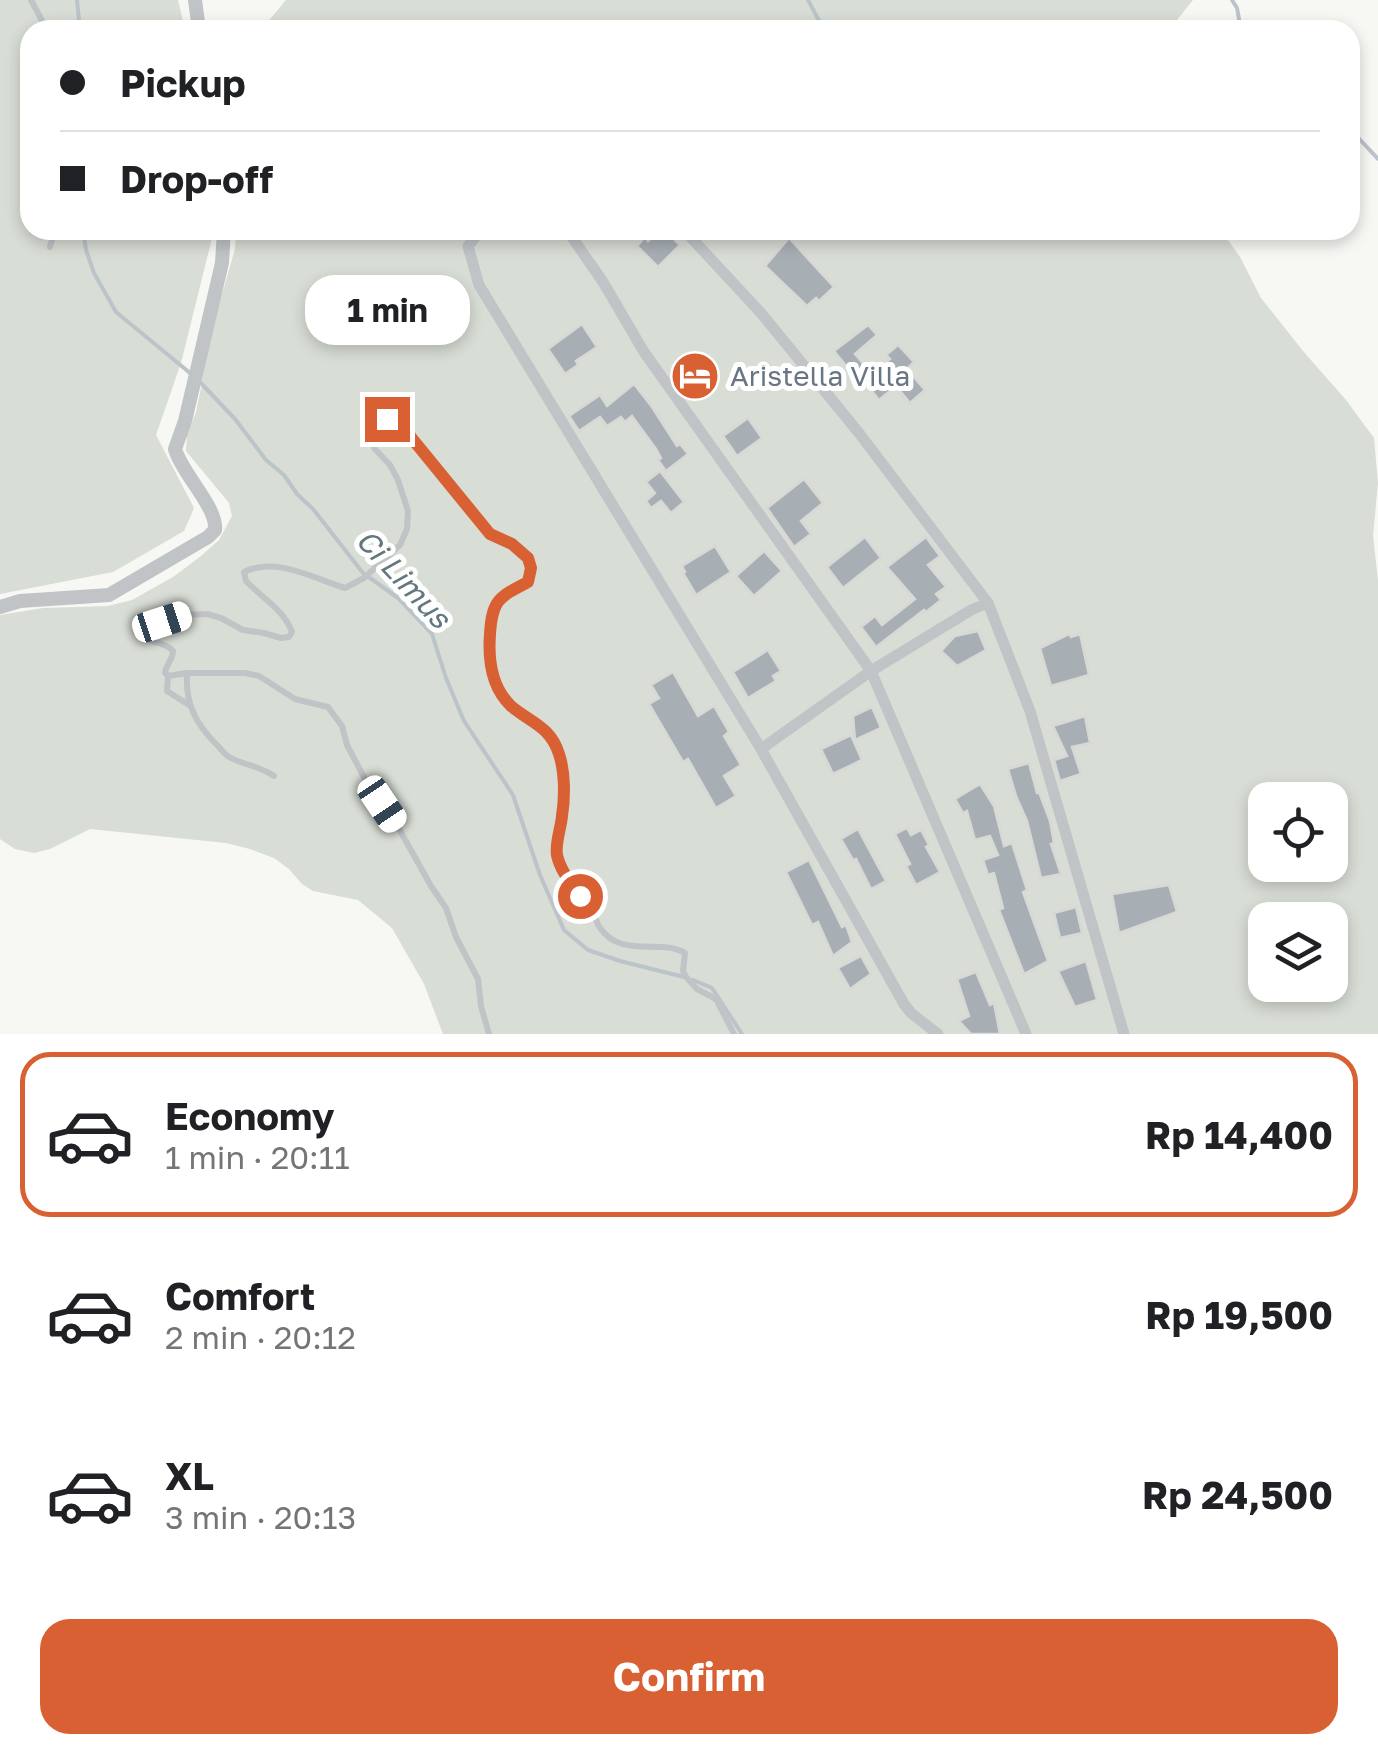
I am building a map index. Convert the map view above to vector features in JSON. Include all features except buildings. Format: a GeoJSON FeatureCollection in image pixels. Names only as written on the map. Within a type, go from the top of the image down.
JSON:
{"type":"FeatureCollection","features":[{"type":"Feature","properties":{"kind":"street"},"geometry":{"type":"LineString","coordinates":[[0,607],[20,601],[109,595],[215,530],[214,517],[175,449],[222,263],[223,240]]}},
{"type":"Feature","properties":{"kind":"street"},"geometry":{"type":"LineString","coordinates":[[474,240],[468,246],[479,284],[761,749],[904,1004],[938,1034]]}},
{"type":"Feature","properties":{"kind":"street"},"geometry":{"type":"LineString","coordinates":[[574,240],[644,352],[871,671],[1026,1034]]}},
{"type":"Feature","properties":{"kind":"street"},"geometry":{"type":"LineString","coordinates":[[693,240],[760,313],[859,433],[988,603],[1030,711],[1124,1034]]}},
{"type":"Feature","properties":{"kind":"street"},"geometry":{"type":"LineString","coordinates":[[761,749],[871,671],[988,603]]}},
{"type":"Feature","properties":{"kind":"lane"},"geometry":{"type":"LineString","coordinates":[[50,246],[52,240]]}},
{"type":"Feature","properties":{"kind":"lane"},"geometry":{"type":"LineString","coordinates":[[189,705],[167,691],[165,673],[173,651],[145,637],[148,630],[182,615],[207,614],[243,630],[281,638],[292,632],[290,625],[246,582],[244,572],[248,569],[259,566],[299,570],[345,588],[364,578],[400,545],[406,529],[408,511],[390,465],[374,448],[373,427],[398,419],[490,534],[512,544],[528,558],[528,582],[502,598],[492,610],[491,674],[510,704],[552,737],[561,758],[563,810],[557,853],[566,877],[599,927],[614,942],[677,948],[684,954],[686,978],[716,999],[734,1034]]}},
{"type":"Feature","properties":{"kind":"lane"},"geometry":{"type":"LineString","coordinates":[[187,673],[186,690],[195,719],[228,757],[274,776]]}},
{"type":"Feature","properties":{"kind":"lane"},"geometry":{"type":"LineString","coordinates":[[168,676],[260,676],[295,699],[328,706],[366,781],[446,908],[478,980],[489,1034]]}},
{"type":"Feature","properties":{"kind":"shaded area"},"geometry":{"type":"Polygon","coordinates":[[[0,0],[178,0],[183,20],[20,20],[20,240],[212,240],[181,363],[156,435],[194,508],[184,531],[113,572],[0,594],[0,0]]]}},
{"type":"Feature","properties":{"kind":"shaded area"},"geometry":{"type":"Polygon","coordinates":[[[286,0],[1193,0],[1177,20],[269,20],[286,0]]]}},
{"type":"Feature","properties":{"kind":"shaded area"},"geometry":{"type":"Polygon","coordinates":[[[235,240],[1228,240],[1261,298],[1374,438],[1378,483],[1373,535],[1378,581],[1378,1034],[443,1034],[424,984],[392,928],[358,900],[313,891],[274,858],[226,843],[90,829],[50,849],[34,853],[15,849],[0,839],[0,615],[43,608],[108,606],[132,600],[173,577],[219,540],[232,516],[229,503],[186,451],[202,383],[204,344],[215,319],[235,240]]]}},
{"type":"Feature","properties":{"kind":"waterway","name":"Ci Limus"},"geometry":{"type":"LineString","coordinates":[[77,0],[79,20]]}},
{"type":"Feature","properties":{"kind":"waterway"},"geometry":{"type":"LineString","coordinates":[[808,0],[819,20]]}},
{"type":"Feature","properties":{"kind":"waterway"},"geometry":{"type":"LineString","coordinates":[[1232,0],[1239,20]]}},
{"type":"Feature","properties":{"kind":"waterway"},"geometry":{"type":"LineString","coordinates":[[1360,140],[1378,159]]}},
{"type":"Feature","properties":{"kind":"waterway","name":"Ci Limus"},"geometry":{"type":"LineString","coordinates":[[84,240],[94,273],[116,312],[190,373]]}},
{"type":"Feature","properties":{"kind":"waterway","name":"Ci Limus"},"geometry":{"type":"LineString","coordinates":[[197,379],[266,460],[284,475],[363,573],[398,598],[432,634],[464,721],[513,795],[540,875],[564,930],[588,950],[684,977]]}},
{"type":"Feature","properties":{"kind":"waterway","name":"Ci Limus"},"geometry":{"type":"LineString","coordinates":[[693,980],[712,988],[742,1034]]}},
{"type":"Feature","properties":{"kind":"place","name":"Aristella Villa"},"geometry":{"type":"Point","coordinates":[695,376]}},
{"type":"Feature","properties":{"kind":"route"},"geometry":{"type":"LineString","coordinates":[[387,419],[398,419],[404,424],[490,534],[512,544],[528,558],[528,582],[512,590],[492,610],[491,674],[510,704],[552,737],[561,758],[563,810],[557,853],[566,877],[580,896]]}}]}
